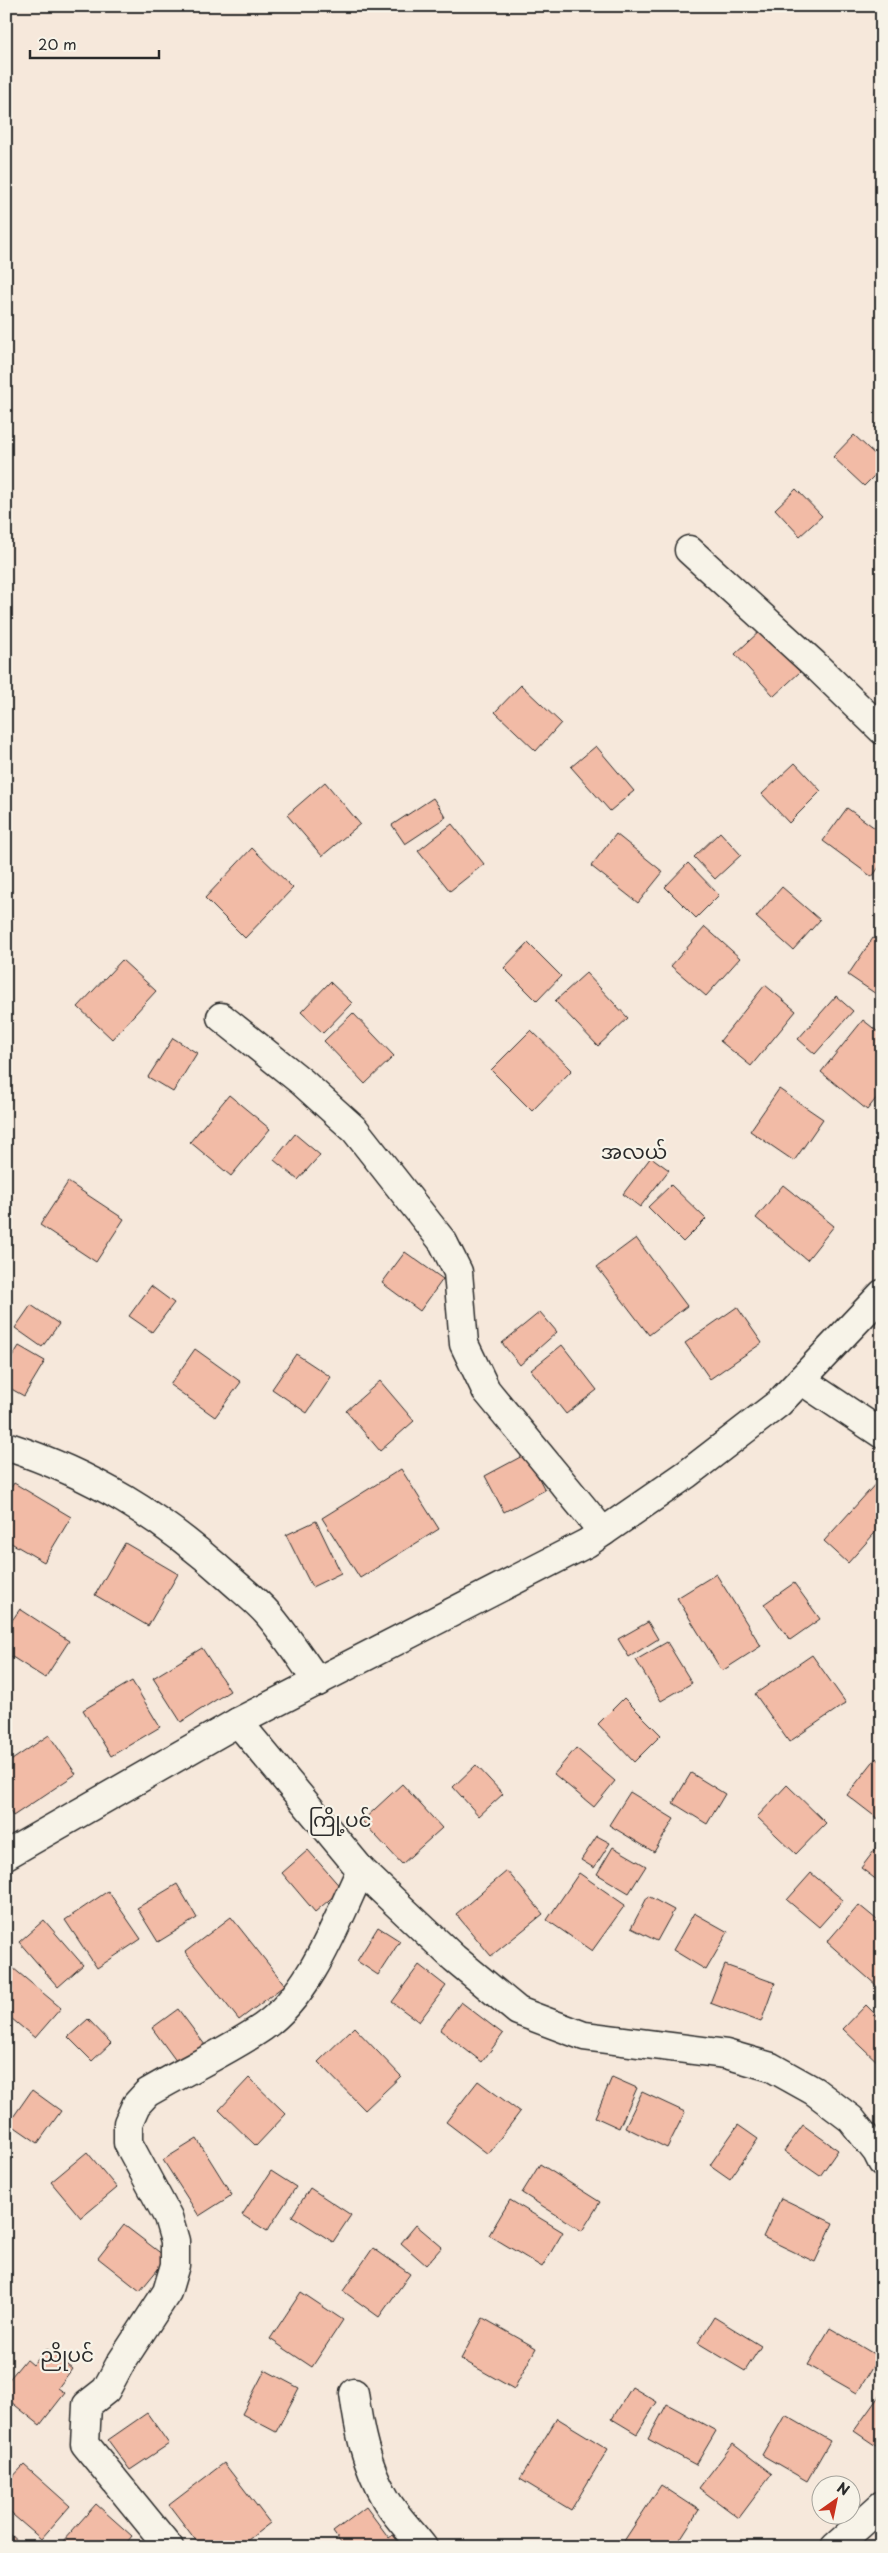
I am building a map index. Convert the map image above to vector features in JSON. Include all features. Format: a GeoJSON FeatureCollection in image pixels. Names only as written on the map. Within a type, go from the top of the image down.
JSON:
{"type":"FeatureCollection","features":[{"type":"Feature","properties":{"kind":"street"},"geometry":{"type":"LineString","coordinates":[[689,550],[882,730]]}},
{"type":"Feature","properties":{"kind":"street"},"geometry":{"type":"LineString","coordinates":[[221,1017],[302,1082],[355,1130],[443,1242],[458,1272],[464,1344],[486,1390],[603,1532]]}},
{"type":"Feature","properties":{"kind":"street"},"geometry":{"type":"LineString","coordinates":[[6,1855],[238,1722],[587,1543],[695,1468],[779,1403],[882,1294]]}},
{"type":"Feature","properties":{"kind":"street"},"geometry":{"type":"LineString","coordinates":[[800,1380],[882,1434]]}},
{"type":"Feature","properties":{"kind":"street"},"geometry":{"type":"LineString","coordinates":[[6,1446],[32,1454],[93,1481],[145,1510],[197,1549],[268,1614],[318,1682]]}},
{"type":"Feature","properties":{"kind":"street"},"geometry":{"type":"LineString","coordinates":[[238,1722],[361,1870],[454,1958],[518,2011],[584,2036],[726,2054],[772,2067],[814,2091],[851,2119],[877,2152],[882,2162]]}},
{"type":"Feature","properties":{"kind":"street"},"geometry":{"type":"LineString","coordinates":[[169,2547],[85,2444],[87,2405],[106,2390],[120,2364],[168,2292],[175,2265],[175,2241],[168,2217],[128,2143],[128,2123],[136,2105],[147,2093],[264,2026],[286,2003],[312,1972],[361,1870]]}},
{"type":"Feature","properties":{"kind":"street"},"geometry":{"type":"LineString","coordinates":[[354,2393],[358,2428],[366,2458],[386,2500],[423,2547]]}},
{"type":"Feature","properties":{"kind":"street"},"geometry":{"type":"LineString","coordinates":[[835,2547],[882,2504]]}},
{"type":"Feature","properties":{"kind":"building"},"geometry":{"type":"Polygon","coordinates":[[[854,435],[882,461],[882,468],[864,486],[833,457],[854,435]]]}},
{"type":"Feature","properties":{"kind":"building"},"geometry":{"type":"Polygon","coordinates":[[[796,489],[822,516],[800,536],[775,509],[796,489]]]}},
{"type":"Feature","properties":{"kind":"building"},"geometry":{"type":"Polygon","coordinates":[[[761,630],[800,672],[774,696],[735,654],[761,630]]]}},
{"type":"Feature","properties":{"kind":"building"},"geometry":{"type":"Polygon","coordinates":[[[521,685],[561,723],[536,751],[495,712],[521,685]]]}},
{"type":"Feature","properties":{"kind":"building"},"geometry":{"type":"Polygon","coordinates":[[[596,746],[634,791],[610,811],[571,767],[596,746]]]}},
{"type":"Feature","properties":{"kind":"building"},"geometry":{"type":"Polygon","coordinates":[[[795,763],[821,791],[789,823],[762,794],[795,763]]]}},
{"type":"Feature","properties":{"kind":"building"},"geometry":{"type":"Polygon","coordinates":[[[325,782],[360,824],[322,856],[287,815],[325,782]]]}},
{"type":"Feature","properties":{"kind":"building"},"geometry":{"type":"Polygon","coordinates":[[[433,798],[446,817],[405,844],[392,825],[433,798]]]}},
{"type":"Feature","properties":{"kind":"building"},"geometry":{"type":"Polygon","coordinates":[[[847,808],[882,833],[882,863],[872,877],[823,841],[847,808]]]}},
{"type":"Feature","properties":{"kind":"building"},"geometry":{"type":"Polygon","coordinates":[[[452,824],[484,864],[450,891],[418,851],[452,824]]]}},
{"type":"Feature","properties":{"kind":"building"},"geometry":{"type":"Polygon","coordinates":[[[720,832],[741,855],[715,879],[694,857],[720,832]]]}},
{"type":"Feature","properties":{"kind":"building"},"geometry":{"type":"Polygon","coordinates":[[[616,834],[663,872],[638,903],[591,866],[616,834]]]}},
{"type":"Feature","properties":{"kind":"building"},"geometry":{"type":"Polygon","coordinates":[[[252,848],[293,888],[245,938],[205,898],[252,848]]]}},
{"type":"Feature","properties":{"kind":"building"},"geometry":{"type":"Polygon","coordinates":[[[688,863],[719,895],[696,918],[665,887],[688,863]]]}},
{"type":"Feature","properties":{"kind":"building"},"geometry":{"type":"Polygon","coordinates":[[[782,887],[820,920],[793,950],[756,917],[782,887]]]}},
{"type":"Feature","properties":{"kind":"building"},"geometry":{"type":"Polygon","coordinates":[[[705,927],[740,958],[706,996],[671,966],[705,927]]]}},
{"type":"Feature","properties":{"kind":"building"},"geometry":{"type":"Polygon","coordinates":[[[873,938],[882,944],[882,998],[848,975],[873,938]]]}},
{"type":"Feature","properties":{"kind":"building"},"geometry":{"type":"Polygon","coordinates":[[[528,943],[561,976],[537,1001],[504,968],[528,943]]]}},
{"type":"Feature","properties":{"kind":"building"},"geometry":{"type":"Polygon","coordinates":[[[122,960],[156,991],[112,1039],[78,1007],[122,960]]]}},
{"type":"Feature","properties":{"kind":"building"},"geometry":{"type":"Polygon","coordinates":[[[586,973],[628,1018],[598,1046],[555,1001],[586,973]]]}},
{"type":"Feature","properties":{"kind":"building"},"geometry":{"type":"Polygon","coordinates":[[[330,982],[352,1003],[323,1033],[301,1012],[330,982]]]}},
{"type":"Feature","properties":{"kind":"building"},"geometry":{"type":"Polygon","coordinates":[[[765,985],[796,1011],[751,1066],[720,1041],[765,985]]]}},
{"type":"Feature","properties":{"kind":"building"},"geometry":{"type":"Polygon","coordinates":[[[836,996],[853,1011],[815,1054],[798,1039],[836,996]]]}},
{"type":"Feature","properties":{"kind":"building"},"geometry":{"type":"Polygon","coordinates":[[[353,1013],[394,1056],[365,1084],[324,1041],[353,1013]]]}},
{"type":"Feature","properties":{"kind":"building"},"geometry":{"type":"Polygon","coordinates":[[[863,1020],[882,1035],[882,1091],[867,1110],[821,1072],[863,1020]]]}},
{"type":"Feature","properties":{"kind":"building"},"geometry":{"type":"Polygon","coordinates":[[[531,1030],[572,1070],[532,1111],[491,1070],[531,1030]]]}},
{"type":"Feature","properties":{"kind":"building"},"geometry":{"type":"Polygon","coordinates":[[[173,1038],[197,1053],[173,1092],[148,1077],[173,1038]]]}},
{"type":"Feature","properties":{"kind":"building"},"geometry":{"type":"Polygon","coordinates":[[[779,1089],[823,1119],[794,1161],[750,1131],[779,1089]]]}},
{"type":"Feature","properties":{"kind":"building"},"geometry":{"type":"Polygon","coordinates":[[[229,1095],[270,1129],[231,1176],[190,1142],[229,1095]]]}},
{"type":"Feature","properties":{"kind":"building"},"geometry":{"type":"Polygon","coordinates":[[[295,1134],[320,1155],[298,1180],[274,1160],[295,1134]]]}},
{"type":"Feature","properties":{"kind":"building"},"geometry":{"type":"Polygon","coordinates":[[[651,1157],[669,1170],[640,1207],[623,1194],[651,1157]]]}},
{"type":"Feature","properties":{"kind":"building"},"geometry":{"type":"Polygon","coordinates":[[[68,1182],[124,1219],[96,1262],[40,1225],[68,1182]]]}},
{"type":"Feature","properties":{"kind":"building"},"geometry":{"type":"Polygon","coordinates":[[[671,1185],[706,1219],[683,1242],[648,1207],[671,1185]]]}},
{"type":"Feature","properties":{"kind":"building"},"geometry":{"type":"Polygon","coordinates":[[[783,1185],[834,1226],[807,1260],[756,1218],[783,1185]]]}},
{"type":"Feature","properties":{"kind":"building"},"geometry":{"type":"Polygon","coordinates":[[[636,1238],[687,1306],[649,1335],[597,1267],[636,1238]]]}},
{"type":"Feature","properties":{"kind":"building"},"geometry":{"type":"Polygon","coordinates":[[[405,1252],[443,1279],[420,1311],[382,1283],[405,1252]]]}},
{"type":"Feature","properties":{"kind":"building"},"geometry":{"type":"Polygon","coordinates":[[[151,1286],[174,1303],[152,1332],[129,1316],[151,1286]]]}},
{"type":"Feature","properties":{"kind":"building"},"geometry":{"type":"Polygon","coordinates":[[[31,1305],[59,1324],[42,1347],[15,1328],[31,1305]]]}},
{"type":"Feature","properties":{"kind":"building"},"geometry":{"type":"Polygon","coordinates":[[[737,1307],[762,1343],[710,1379],[685,1343],[737,1307]]]}},
{"type":"Feature","properties":{"kind":"building"},"geometry":{"type":"Polygon","coordinates":[[[540,1312],[557,1332],[520,1365],[502,1343],[540,1312]]]}},
{"type":"Feature","properties":{"kind":"building"},"geometry":{"type":"Polygon","coordinates":[[[562,1345],[597,1390],[566,1414],[531,1370],[562,1345]]]}},
{"type":"Feature","properties":{"kind":"building"},"geometry":{"type":"Polygon","coordinates":[[[19,1346],[45,1361],[24,1396],[6,1386],[6,1367],[19,1346]]]}},
{"type":"Feature","properties":{"kind":"building"},"geometry":{"type":"Polygon","coordinates":[[[195,1349],[241,1382],[215,1417],[170,1385],[195,1349]]]}},
{"type":"Feature","properties":{"kind":"building"},"geometry":{"type":"Polygon","coordinates":[[[296,1354],[331,1377],[307,1413],[272,1389],[296,1354]]]}},
{"type":"Feature","properties":{"kind":"building"},"geometry":{"type":"Polygon","coordinates":[[[380,1381],[414,1421],[380,1451],[346,1411],[380,1381]]]}},
{"type":"Feature","properties":{"kind":"building"},"geometry":{"type":"Polygon","coordinates":[[[526,1454],[545,1490],[504,1512],[485,1476],[526,1454]]]}},
{"type":"Feature","properties":{"kind":"building"},"geometry":{"type":"Polygon","coordinates":[[[401,1469],[439,1529],[360,1578],[322,1518],[401,1469]]]}},
{"type":"Feature","properties":{"kind":"building"},"geometry":{"type":"Polygon","coordinates":[[[878,1481],[882,1484],[882,1525],[848,1563],[824,1541],[878,1481]]]}},
{"type":"Feature","properties":{"kind":"building"},"geometry":{"type":"Polygon","coordinates":[[[14,1483],[71,1517],[44,1562],[6,1540],[6,1495],[14,1483]]]}},
{"type":"Feature","properties":{"kind":"building"},"geometry":{"type":"Polygon","coordinates":[[[316,1521],[341,1573],[312,1587],[286,1535],[316,1521]]]}},
{"type":"Feature","properties":{"kind":"building"},"geometry":{"type":"Polygon","coordinates":[[[125,1543],[178,1574],[148,1626],[95,1595],[125,1543]]]}},
{"type":"Feature","properties":{"kind":"building"},"geometry":{"type":"Polygon","coordinates":[[[716,1574],[761,1646],[722,1671],[677,1598],[716,1574]]]}},
{"type":"Feature","properties":{"kind":"building"},"geometry":{"type":"Polygon","coordinates":[[[794,1583],[820,1619],[790,1640],[764,1604],[794,1583]]]}},
{"type":"Feature","properties":{"kind":"building"},"geometry":{"type":"Polygon","coordinates":[[[20,1609],[69,1641],[45,1678],[6,1653],[6,1629],[20,1609]]]}},
{"type":"Feature","properties":{"kind":"building"},"geometry":{"type":"Polygon","coordinates":[[[648,1622],[658,1639],[629,1657],[618,1639],[648,1622]]]}},
{"type":"Feature","properties":{"kind":"building"},"geometry":{"type":"Polygon","coordinates":[[[667,1642],[692,1683],[661,1701],[636,1660],[667,1642]]]}},
{"type":"Feature","properties":{"kind":"building"},"geometry":{"type":"Polygon","coordinates":[[[202,1648],[230,1691],[181,1722],[153,1678],[202,1648]]]}},
{"type":"Feature","properties":{"kind":"building"},"geometry":{"type":"Polygon","coordinates":[[[812,1655],[846,1703],[789,1742],[755,1694],[812,1655]]]}},
{"type":"Feature","properties":{"kind":"building"},"geometry":{"type":"Polygon","coordinates":[[[132,1681],[160,1727],[111,1756],[83,1710],[132,1681]]]}},
{"type":"Feature","properties":{"kind":"building"},"geometry":{"type":"Polygon","coordinates":[[[624,1698],[661,1735],[634,1762],[598,1724],[624,1698]]]}},
{"type":"Feature","properties":{"kind":"building"},"geometry":{"type":"Polygon","coordinates":[[[49,1735],[76,1774],[13,1816],[6,1805],[6,1764],[49,1735]]]}},
{"type":"Feature","properties":{"kind":"building"},"geometry":{"type":"Polygon","coordinates":[[[576,1748],[615,1781],[594,1807],[554,1774],[576,1748]]]}},
{"type":"Feature","properties":{"kind":"building"},"geometry":{"type":"Polygon","coordinates":[[[876,1758],[882,1763],[882,1822],[847,1795],[876,1758]]]}},
{"type":"Feature","properties":{"kind":"building"},"geometry":{"type":"Polygon","coordinates":[[[476,1765],[503,1794],[479,1816],[453,1787],[476,1765]]]}},
{"type":"Feature","properties":{"kind":"building"},"geometry":{"type":"Polygon","coordinates":[[[691,1773],[725,1794],[707,1824],[673,1803],[691,1773]]]}},
{"type":"Feature","properties":{"kind":"building"},"geometry":{"type":"Polygon","coordinates":[[[402,1784],[442,1828],[402,1864],[362,1821],[402,1784]]]}},
{"type":"Feature","properties":{"kind":"building"},"geometry":{"type":"Polygon","coordinates":[[[787,1785],[826,1823],[796,1854],[757,1817],[787,1785]]]}},
{"type":"Feature","properties":{"kind":"building"},"geometry":{"type":"Polygon","coordinates":[[[630,1792],[674,1819],[654,1852],[609,1825],[630,1792]]]}},
{"type":"Feature","properties":{"kind":"building"},"geometry":{"type":"Polygon","coordinates":[[[597,1836],[610,1843],[594,1868],[581,1860],[597,1836]]]}},
{"type":"Feature","properties":{"kind":"building"},"geometry":{"type":"Polygon","coordinates":[[[880,1843],[882,1844],[882,1884],[861,1868],[880,1843]]]}},
{"type":"Feature","properties":{"kind":"building"},"geometry":{"type":"Polygon","coordinates":[[[613,1847],[646,1866],[629,1893],[597,1874],[613,1847]]]}},
{"type":"Feature","properties":{"kind":"building"},"geometry":{"type":"Polygon","coordinates":[[[308,1850],[342,1889],[315,1912],[282,1873],[308,1850]]]}},
{"type":"Feature","properties":{"kind":"building"},"geometry":{"type":"Polygon","coordinates":[[[507,1871],[543,1914],[491,1956],[456,1914],[507,1871]]]}},
{"type":"Feature","properties":{"kind":"building"},"geometry":{"type":"Polygon","coordinates":[[[579,1873],[625,1905],[592,1951],[547,1920],[579,1873]]]}},
{"type":"Feature","properties":{"kind":"building"},"geometry":{"type":"Polygon","coordinates":[[[811,1873],[843,1900],[819,1927],[787,1900],[811,1873]]]}},
{"type":"Feature","properties":{"kind":"building"},"geometry":{"type":"Polygon","coordinates":[[[177,1884],[197,1918],[158,1942],[137,1908],[177,1884]]]}},
{"type":"Feature","properties":{"kind":"building"},"geometry":{"type":"Polygon","coordinates":[[[108,1891],[141,1939],[97,1968],[65,1920],[108,1891]]]}},
{"type":"Feature","properties":{"kind":"building"},"geometry":{"type":"Polygon","coordinates":[[[648,1896],[674,1910],[657,1941],[631,1928],[648,1896]]]}},
{"type":"Feature","properties":{"kind":"building"},"geometry":{"type":"Polygon","coordinates":[[[859,1905],[882,1924],[882,1981],[877,1986],[827,1942],[859,1905]]]}},
{"type":"Feature","properties":{"kind":"building"},"geometry":{"type":"Polygon","coordinates":[[[694,1913],[728,1932],[706,1970],[673,1950],[694,1913]]]}},
{"type":"Feature","properties":{"kind":"building"},"geometry":{"type":"Polygon","coordinates":[[[231,1917],[285,1985],[239,2020],[185,1952],[231,1917]]]}},
{"type":"Feature","properties":{"kind":"building"},"geometry":{"type":"Polygon","coordinates":[[[44,1920],[83,1965],[58,1987],[19,1942],[44,1920]]]}},
{"type":"Feature","properties":{"kind":"building"},"geometry":{"type":"Polygon","coordinates":[[[378,1927],[400,1941],[378,1975],[357,1961],[378,1927]]]}},
{"type":"Feature","properties":{"kind":"building"},"geometry":{"type":"Polygon","coordinates":[[[419,1965],[446,1986],[419,2022],[392,2002],[419,1965]]]}},
{"type":"Feature","properties":{"kind":"building"},"geometry":{"type":"Polygon","coordinates":[[[725,1965],[775,1983],[761,2022],[710,2003],[725,1965]]]}},
{"type":"Feature","properties":{"kind":"building"},"geometry":{"type":"Polygon","coordinates":[[[13,1968],[61,2008],[35,2038],[6,2014],[6,1976],[13,1968]]]}},
{"type":"Feature","properties":{"kind":"building"},"geometry":{"type":"Polygon","coordinates":[[[461,2002],[503,2034],[482,2062],[440,2030],[461,2002]]]}},
{"type":"Feature","properties":{"kind":"building"},"geometry":{"type":"Polygon","coordinates":[[[866,2005],[882,2021],[882,2066],[843,2029],[866,2005]]]}},
{"type":"Feature","properties":{"kind":"building"},"geometry":{"type":"Polygon","coordinates":[[[178,2009],[208,2049],[182,2069],[152,2028],[178,2009]]]}},
{"type":"Feature","properties":{"kind":"building"},"geometry":{"type":"Polygon","coordinates":[[[88,2019],[111,2043],[92,2061],[68,2037],[88,2019]]]}},
{"type":"Feature","properties":{"kind":"building"},"geometry":{"type":"Polygon","coordinates":[[[354,2027],[401,2076],[365,2110],[318,2062],[354,2027]]]}},
{"type":"Feature","properties":{"kind":"building"},"geometry":{"type":"Polygon","coordinates":[[[612,2077],[637,2088],[619,2128],[595,2117],[612,2077]]]}},
{"type":"Feature","properties":{"kind":"building"},"geometry":{"type":"Polygon","coordinates":[[[249,2078],[286,2114],[256,2146],[219,2110],[249,2078]]]}},
{"type":"Feature","properties":{"kind":"building"},"geometry":{"type":"Polygon","coordinates":[[[478,2081],[520,2112],[488,2154],[446,2122],[478,2081]]]}},
{"type":"Feature","properties":{"kind":"building"},"geometry":{"type":"Polygon","coordinates":[[[32,2090],[61,2111],[38,2143],[9,2123],[32,2090]]]}},
{"type":"Feature","properties":{"kind":"building"},"geometry":{"type":"Polygon","coordinates":[[[642,2092],[685,2112],[667,2148],[625,2127],[642,2092]]]}},
{"type":"Feature","properties":{"kind":"building"},"geometry":{"type":"Polygon","coordinates":[[[738,2125],[758,2139],[730,2179],[710,2165],[738,2125]]]}},
{"type":"Feature","properties":{"kind":"building"},"geometry":{"type":"Polygon","coordinates":[[[803,2125],[838,2150],[820,2176],[784,2151],[803,2125]]]}},
{"type":"Feature","properties":{"kind":"building"},"geometry":{"type":"Polygon","coordinates":[[[197,2139],[232,2195],[199,2216],[163,2160],[197,2139]]]}},
{"type":"Feature","properties":{"kind":"building"},"geometry":{"type":"Polygon","coordinates":[[[87,2152],[117,2188],[81,2218],[51,2182],[87,2152]]]}},
{"type":"Feature","properties":{"kind":"building"},"geometry":{"type":"Polygon","coordinates":[[[540,2164],[600,2202],[582,2231],[522,2193],[540,2164]]]}},
{"type":"Feature","properties":{"kind":"building"},"geometry":{"type":"Polygon","coordinates":[[[271,2171],[296,2187],[267,2231],[242,2215],[271,2171]]]}},
{"type":"Feature","properties":{"kind":"building"},"geometry":{"type":"Polygon","coordinates":[[[310,2188],[351,2215],[333,2242],[292,2216],[310,2188]]]}},
{"type":"Feature","properties":{"kind":"building"},"geometry":{"type":"Polygon","coordinates":[[[781,2198],[833,2223],[815,2262],[763,2237],[781,2198]]]}},
{"type":"Feature","properties":{"kind":"building"},"geometry":{"type":"Polygon","coordinates":[[[510,2200],[563,2232],[542,2267],[489,2235],[510,2200]]]}},
{"type":"Feature","properties":{"kind":"building"},"geometry":{"type":"Polygon","coordinates":[[[124,2225],[167,2258],[140,2291],[98,2258],[124,2225]]]}},
{"type":"Feature","properties":{"kind":"building"},"geometry":{"type":"Polygon","coordinates":[[[416,2225],[442,2247],[426,2265],[401,2243],[416,2225]]]}},
{"type":"Feature","properties":{"kind":"building"},"geometry":{"type":"Polygon","coordinates":[[[373,2248],[410,2274],[379,2317],[343,2291],[373,2248]]]}},
{"type":"Feature","properties":{"kind":"building"},"geometry":{"type":"Polygon","coordinates":[[[301,2292],[343,2320],[312,2367],[270,2339],[301,2292]]]}},
{"type":"Feature","properties":{"kind":"building"},"geometry":{"type":"Polygon","coordinates":[[[714,2317],[761,2346],[745,2371],[698,2343],[714,2317]]]}},
{"type":"Feature","properties":{"kind":"building"},"geometry":{"type":"Polygon","coordinates":[[[483,2318],[536,2348],[514,2389],[461,2359],[483,2318]]]}},
{"type":"Feature","properties":{"kind":"building"},"geometry":{"type":"Polygon","coordinates":[[[830,2328],[879,2357],[857,2393],[808,2365],[830,2328]]]}},
{"type":"Feature","properties":{"kind":"building"},"geometry":{"type":"Polygon","coordinates":[[[47,2349],[72,2369],[58,2388],[65,2393],[40,2425],[6,2398],[6,2383],[26,2359],[33,2365],[47,2349]]]}},
{"type":"Feature","properties":{"kind":"building"},"geometry":{"type":"Polygon","coordinates":[[[265,2370],[299,2388],[276,2432],[242,2414],[265,2370]]]}},
{"type":"Feature","properties":{"kind":"building"},"geometry":{"type":"Polygon","coordinates":[[[632,2387],[657,2402],[637,2434],[612,2419],[632,2387]]]}},
{"type":"Feature","properties":{"kind":"building"},"geometry":{"type":"Polygon","coordinates":[[[882,2392],[882,2450],[854,2431],[882,2392]]]}},
{"type":"Feature","properties":{"kind":"building"},"geometry":{"type":"Polygon","coordinates":[[[667,2404],[716,2431],[696,2465],[648,2439],[667,2404]]]}},
{"type":"Feature","properties":{"kind":"building"},"geometry":{"type":"Polygon","coordinates":[[[147,2413],[169,2444],[130,2470],[108,2440],[147,2413]]]}},
{"type":"Feature","properties":{"kind":"building"},"geometry":{"type":"Polygon","coordinates":[[[785,2415],[830,2441],[807,2481],[762,2455],[785,2415]]]}},
{"type":"Feature","properties":{"kind":"building"},"geometry":{"type":"Polygon","coordinates":[[[557,2418],[608,2449],[571,2510],[520,2479],[557,2418]]]}},
{"type":"Feature","properties":{"kind":"building"},"geometry":{"type":"Polygon","coordinates":[[[733,2444],[772,2474],[739,2518],[699,2488],[733,2444]]]}},
{"type":"Feature","properties":{"kind":"building"},"geometry":{"type":"Polygon","coordinates":[[[224,2463],[270,2523],[239,2547],[201,2547],[169,2505],[224,2463]]]}},
{"type":"Feature","properties":{"kind":"building"},"geometry":{"type":"Polygon","coordinates":[[[24,2465],[70,2506],[41,2539],[6,2509],[6,2484],[24,2465]]]}},
{"type":"Feature","properties":{"kind":"building"},"geometry":{"type":"Polygon","coordinates":[[[661,2485],[699,2510],[675,2547],[633,2547],[624,2541],[661,2485]]]}},
{"type":"Feature","properties":{"kind":"building"},"geometry":{"type":"Polygon","coordinates":[[[96,2504],[132,2536],[123,2547],[69,2547],[63,2541],[96,2504]]]}},
{"type":"Feature","properties":{"kind":"building"},"geometry":{"type":"Polygon","coordinates":[[[366,2507],[389,2538],[393,2535],[402,2547],[344,2547],[333,2532],[366,2507]]]}},
{"type":"Feature","properties":{"kind":"building"},"geometry":{"type":"Polygon","coordinates":[[[7,2531],[24,2547],[6,2547],[7,2531]]]}},
{"type":"Feature","properties":{"kind":"district","name":"အလယ်"},"geometry":{"type":"Point","coordinates":[634,1152]}},
{"type":"Feature","properties":{"kind":"district","name":"ကြို့ပင်"},"geometry":{"type":"Point","coordinates":[340,1820]}},
{"type":"Feature","properties":{"kind":"district","name":"ညိုပင်"},"geometry":{"type":"Point","coordinates":[67,2355]}}]}
